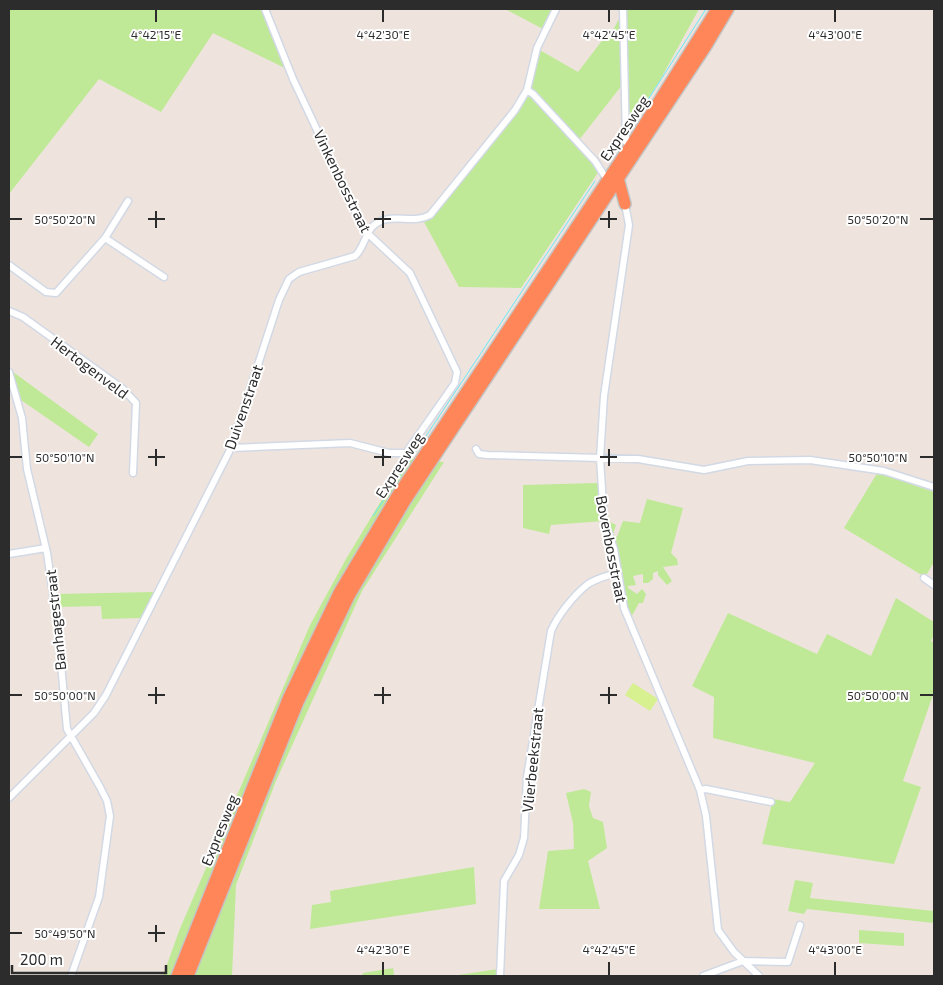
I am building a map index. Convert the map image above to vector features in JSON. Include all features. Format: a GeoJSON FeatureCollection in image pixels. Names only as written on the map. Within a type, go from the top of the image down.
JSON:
{"type":"FeatureCollection","features":[{"type":"Feature","properties":{"kind":"highway","name":"Expresweg"},"geometry":{"type":"LineString","coordinates":[[177,976],[282,714],[332,606],[397,496],[681,68],[717,9]]}},
{"type":"Feature","properties":{"kind":"highway","name":"Expresweg"},"geometry":{"type":"LineString","coordinates":[[188,976],[298,702],[349,596],[406,501],[539,302],[606,197],[611,174],[706,46],[728,9]]}},
{"type":"Feature","properties":{"kind":"highway"},"geometry":{"type":"LineString","coordinates":[[611,174],[625,204]]}},
{"type":"Feature","properties":{"kind":"highway"},"geometry":{"type":"LineString","coordinates":[[606,197],[614,196],[625,204]]}},
{"type":"Feature","properties":{"kind":"street","name":"Vinkenbosstraat"},"geometry":{"type":"LineString","coordinates":[[230,448],[350,443],[389,453],[406,453],[411,449],[455,383],[457,372],[410,273],[367,234],[293,80],[265,9]]}},
{"type":"Feature","properties":{"kind":"street","name":"Duivenstraat"},"geometry":{"type":"LineString","coordinates":[[9,798],[94,713],[106,695],[230,448],[285,285],[299,272],[355,256],[372,227],[381,221],[423,219],[430,215],[515,110],[527,90],[537,48],[556,9]]}},
{"type":"Feature","properties":{"kind":"street"},"geometry":{"type":"LineString","coordinates":[[622,9],[626,142]]}},
{"type":"Feature","properties":{"kind":"street"},"geometry":{"type":"LineString","coordinates":[[527,90],[533,94],[595,161],[611,174]]}},
{"type":"Feature","properties":{"kind":"street"},"geometry":{"type":"LineString","coordinates":[[9,265],[46,292],[56,293],[105,238],[128,201]]}},
{"type":"Feature","properties":{"kind":"street","name":"Bovenbosstraat"},"geometry":{"type":"LineString","coordinates":[[625,204],[628,224],[604,396],[600,458],[604,520],[614,549],[624,608],[700,790],[706,816],[718,930],[743,961],[759,976]]}},
{"type":"Feature","properties":{"kind":"street"},"geometry":{"type":"LineString","coordinates":[[105,238],[164,277]]}},
{"type":"Feature","properties":{"kind":"street","name":"Hertogenveld"},"geometry":{"type":"LineString","coordinates":[[9,312],[23,316],[123,389],[136,403],[133,473]]}},
{"type":"Feature","properties":{"kind":"street","name":"Banhagestraat"},"geometry":{"type":"LineString","coordinates":[[9,372],[22,418],[27,469],[46,548],[57,621],[67,729],[100,786],[107,801],[110,816],[99,897],[71,976]]}},
{"type":"Feature","properties":{"kind":"street"},"geometry":{"type":"LineString","coordinates":[[476,449],[479,454],[488,455],[638,459],[704,470],[748,461],[810,460],[884,471],[934,486]]}},
{"type":"Feature","properties":{"kind":"street"},"geometry":{"type":"LineString","coordinates":[[9,554],[46,548]]}},
{"type":"Feature","properties":{"kind":"street","name":"Vlierbeekstraat"},"geometry":{"type":"LineString","coordinates":[[500,976],[504,881],[519,855],[524,838],[527,777],[551,631],[556,620],[583,589],[593,582],[618,572]]}},
{"type":"Feature","properties":{"kind":"street"},"geometry":{"type":"LineString","coordinates":[[924,578],[934,585]]}},
{"type":"Feature","properties":{"kind":"street"},"geometry":{"type":"LineString","coordinates":[[700,790],[715,790],[771,802]]}},
{"type":"Feature","properties":{"kind":"street"},"geometry":{"type":"LineString","coordinates":[[703,976],[743,961],[788,962],[800,925]]}},
{"type":"Feature","properties":{"kind":"green space"},"geometry":{"type":"Polygon","coordinates":[[[9,9],[262,9],[287,69],[213,33],[161,112],[99,79],[9,194],[9,9]]]}},
{"type":"Feature","properties":{"kind":"green space"},"geometry":{"type":"Polygon","coordinates":[[[505,9],[554,9],[543,29],[505,9]]]}},
{"type":"Feature","properties":{"kind":"green space"},"geometry":{"type":"Polygon","coordinates":[[[624,9],[699,9],[660,80],[627,131],[623,84],[579,140],[530,87],[538,49],[578,72],[604,38],[608,40],[624,9]]]}},
{"type":"Feature","properties":{"kind":"green space"},"geometry":{"type":"Polygon","coordinates":[[[531,96],[599,171],[521,288],[459,287],[423,220],[526,97],[531,96]]]}},
{"type":"Feature","properties":{"kind":"green space"},"geometry":{"type":"Polygon","coordinates":[[[9,369],[98,434],[89,447],[18,398],[9,369]]]}},
{"type":"Feature","properties":{"kind":"green space"},"geometry":{"type":"Polygon","coordinates":[[[407,458],[444,462],[362,591],[276,781],[236,885],[232,976],[163,976],[179,931],[310,625],[346,559],[407,458]]]}},
{"type":"Feature","properties":{"kind":"green space"},"geometry":{"type":"Polygon","coordinates":[[[882,472],[882,474],[934,492],[934,562],[925,577],[844,528],[876,475],[882,472]]]}},
{"type":"Feature","properties":{"kind":"green space"},"geometry":{"type":"Polygon","coordinates":[[[600,484],[610,522],[616,525],[613,534],[617,537],[623,521],[640,523],[647,499],[683,508],[671,553],[677,559],[678,565],[663,567],[672,581],[667,585],[658,575],[658,571],[653,573],[653,579],[648,583],[643,583],[643,574],[633,576],[636,585],[628,586],[628,588],[637,594],[642,589],[646,594],[643,603],[639,603],[629,621],[614,549],[603,521],[551,525],[549,534],[523,528],[523,485],[600,484]]]}},
{"type":"Feature","properties":{"kind":"green space"},"geometry":{"type":"Polygon","coordinates":[[[154,592],[141,618],[102,619],[101,606],[57,607],[55,594],[154,592]]]}},
{"type":"Feature","properties":{"kind":"green space"},"geometry":{"type":"Polygon","coordinates":[[[896,598],[934,622],[934,635],[931,641],[934,643],[934,692],[903,781],[921,787],[894,864],[762,844],[773,799],[790,802],[815,763],[713,738],[714,697],[692,686],[728,613],[817,654],[827,634],[871,656],[896,598]]]}},
{"type":"Feature","properties":{"kind":"green space"},"geometry":{"type":"Polygon","coordinates":[[[633,683],[658,699],[650,711],[625,695],[633,683]]]}},
{"type":"Feature","properties":{"kind":"green space"},"geometry":{"type":"Polygon","coordinates":[[[584,789],[591,792],[589,806],[593,818],[603,822],[607,848],[588,861],[600,909],[539,909],[548,851],[574,849],[573,823],[566,793],[584,789]]]}},
{"type":"Feature","properties":{"kind":"green space"},"geometry":{"type":"Polygon","coordinates":[[[474,867],[476,904],[310,929],[312,905],[331,902],[330,891],[474,867]]]}},
{"type":"Feature","properties":{"kind":"green space"},"geometry":{"type":"Polygon","coordinates":[[[795,880],[813,883],[810,898],[934,911],[934,923],[807,909],[804,914],[788,911],[795,880]]]}},
{"type":"Feature","properties":{"kind":"green space"},"geometry":{"type":"Polygon","coordinates":[[[859,930],[904,933],[904,946],[859,943],[859,930]]]}},
{"type":"Feature","properties":{"kind":"green space"},"geometry":{"type":"Polygon","coordinates":[[[393,968],[394,976],[362,976],[363,973],[393,968]]]}},
{"type":"Feature","properties":{"kind":"green space"},"geometry":{"type":"Polygon","coordinates":[[[498,969],[497,976],[452,976],[498,969]]]}},
{"type":"Feature","properties":{"kind":"waterway"},"geometry":{"type":"LineString","coordinates":[[628,131],[706,9]]}},
{"type":"Feature","properties":{"kind":"waterway"},"geometry":{"type":"LineString","coordinates":[[373,516],[595,181]]}}]}
